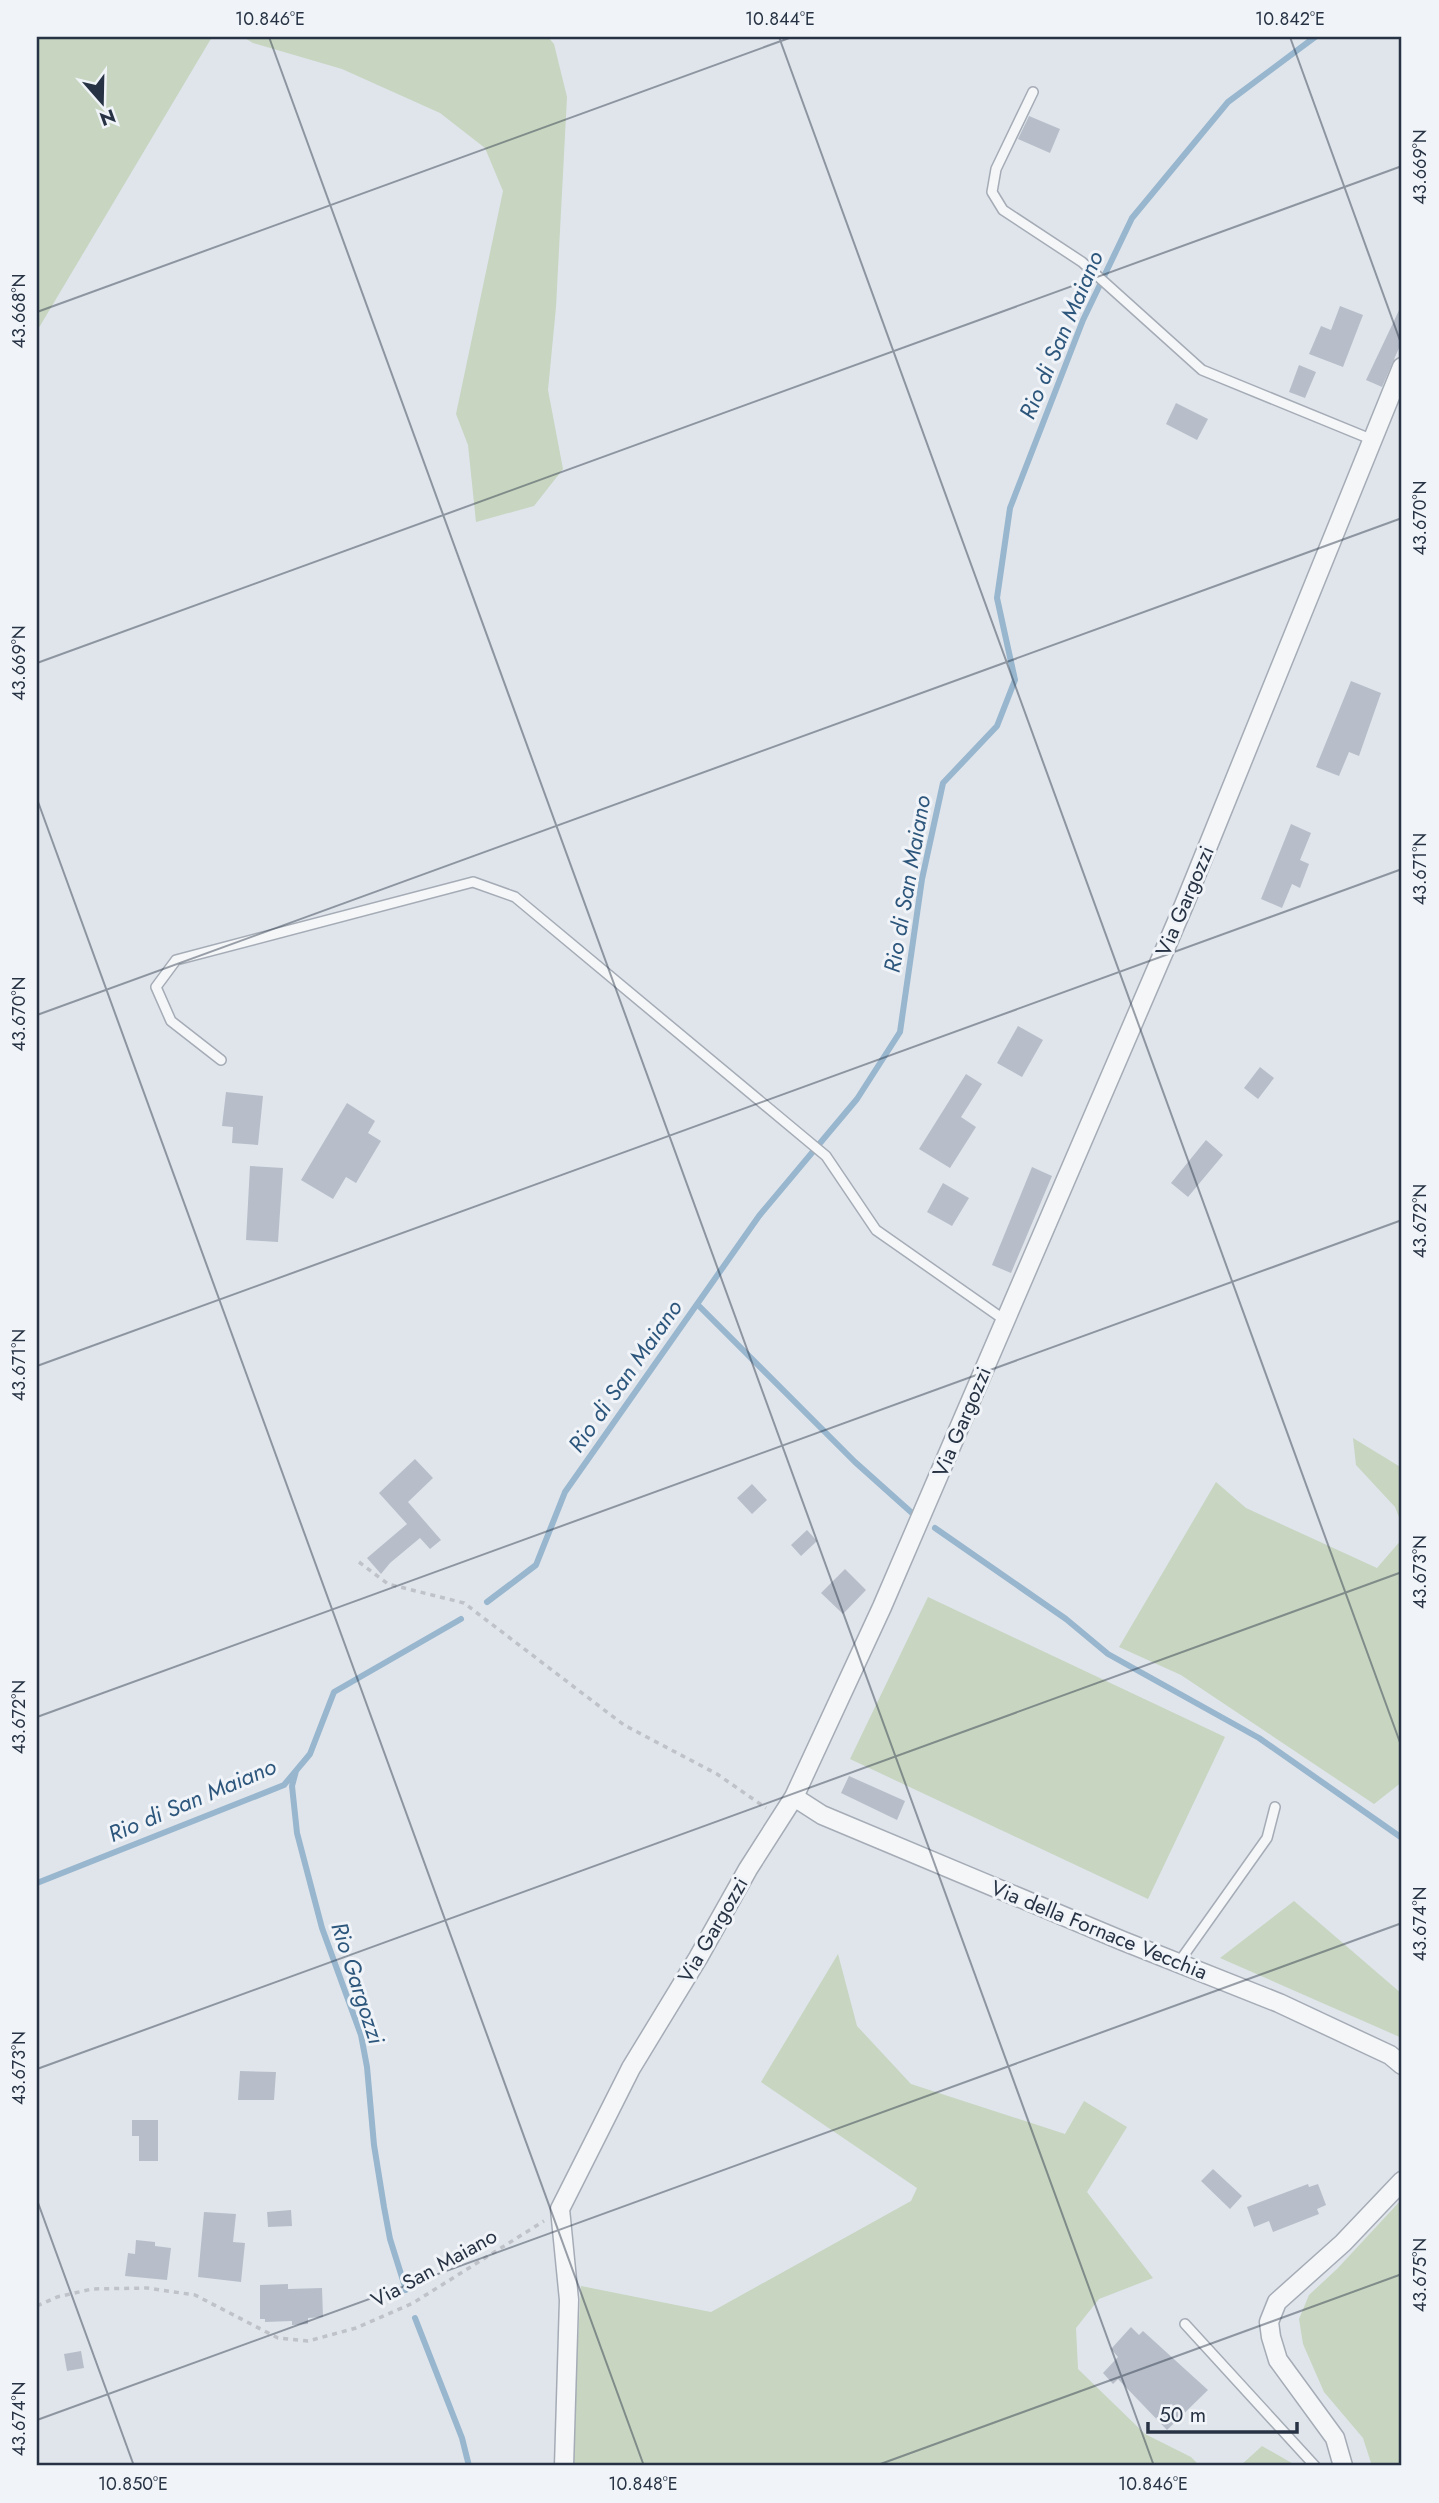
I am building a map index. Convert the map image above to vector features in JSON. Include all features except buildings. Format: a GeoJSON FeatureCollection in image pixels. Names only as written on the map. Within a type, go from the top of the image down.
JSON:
{"type":"FeatureCollection","features":[{"type":"Feature","properties":{"kind":"street","name":"Via Gargozzi"},"geometry":{"type":"LineString","coordinates":[[560,2209],[631,2068],[748,1869],[794,1797],[882,1607],[1184,905],[1402,367]]}},
{"type":"Feature","properties":{"kind":"street","name":"Via della Fornace Vecchia"},"geometry":{"type":"LineString","coordinates":[[794,1797],[822,1815],[1279,2003],[1390,2054],[1402,2065]]}},
{"type":"Feature","properties":{"kind":"street"},"geometry":{"type":"LineString","coordinates":[[1343,2466],[1335,2438],[1278,2360],[1269,2322],[1277,2302],[1343,2243],[1402,2181]]}},
{"type":"Feature","properties":{"kind":"street"},"geometry":{"type":"LineString","coordinates":[[560,2209],[569,2300],[564,2466]]}},
{"type":"Feature","properties":{"kind":"lane"},"geometry":{"type":"LineString","coordinates":[[1032,92],[996,169],[992,192],[1003,210],[1082,262],[1202,370],[1374,440]]}},
{"type":"Feature","properties":{"kind":"lane"},"geometry":{"type":"LineString","coordinates":[[220,1060],[171,1021],[156,987],[176,960],[473,882],[515,897],[824,1154],[876,1230],[1006,1321]]}},
{"type":"Feature","properties":{"kind":"lane"},"geometry":{"type":"LineString","coordinates":[[1179,1962],[1267,1838],[1275,1807]]}},
{"type":"Feature","properties":{"kind":"lane"},"geometry":{"type":"LineString","coordinates":[[1185,2324],[1315,2466]]}},
{"type":"Feature","properties":{"kind":"path"},"geometry":{"type":"LineString","coordinates":[[359,1562],[388,1584],[464,1603],[624,1724],[717,1774],[780,1818]]}},
{"type":"Feature","properties":{"kind":"path","name":"Via San Maiano"},"geometry":{"type":"LineString","coordinates":[[37,2306],[57,2297],[92,2289],[147,2288],[195,2295],[278,2339],[308,2341],[356,2328],[413,2303],[524,2235],[560,2209]]}},
{"type":"Feature","properties":{"kind":"green space"},"geometry":{"type":"Polygon","coordinates":[[[37,37],[212,37],[37,331],[37,37]]]}},
{"type":"Feature","properties":{"kind":"green space"},"geometry":{"type":"Polygon","coordinates":[[[243,37],[548,37],[554,44],[567,97],[556,307],[548,390],[563,469],[534,506],[476,522],[468,445],[456,414],[503,191],[485,148],[440,113],[342,69],[253,43],[243,37]]]}},
{"type":"Feature","properties":{"kind":"green space"},"geometry":{"type":"Polygon","coordinates":[[[1353,1438],[1402,1468],[1402,1525],[1395,1507],[1356,1465],[1353,1438]]]}},
{"type":"Feature","properties":{"kind":"green space"},"geometry":{"type":"Polygon","coordinates":[[[1216,1482],[1246,1508],[1377,1568],[1402,1539],[1402,1782],[1374,1804],[1181,1675],[1119,1647],[1216,1482]]]}},
{"type":"Feature","properties":{"kind":"green space"},"geometry":{"type":"Polygon","coordinates":[[[928,1597],[1225,1737],[1148,1899],[850,1759],[928,1597]]]}},
{"type":"Feature","properties":{"kind":"green space"},"geometry":{"type":"Polygon","coordinates":[[[1294,1901],[1402,1994],[1402,2038],[1220,1958],[1294,1901]]]}},
{"type":"Feature","properties":{"kind":"green space"},"geometry":{"type":"Polygon","coordinates":[[[838,1954],[857,2026],[911,2084],[1065,2134],[1084,2101],[1127,2127],[1087,2192],[1153,2278],[1099,2299],[1076,2328],[1078,2369],[1145,2434],[1191,2457],[1200,2466],[571,2466],[581,2286],[711,2312],[911,2201],[917,2188],[761,2082],[838,1954]]]}},
{"type":"Feature","properties":{"kind":"green space"},"geometry":{"type":"Polygon","coordinates":[[[1402,2199],[1402,2466],[1372,2466],[1363,2438],[1324,2392],[1303,2344],[1299,2319],[1309,2295],[1402,2199]]]}},
{"type":"Feature","properties":{"kind":"green space"},"geometry":{"type":"Polygon","coordinates":[[[1262,2446],[1297,2466],[1240,2466],[1262,2446]]]}},
{"type":"Feature","properties":{"kind":"waterway","name":"Rio di San Maiano"},"geometry":{"type":"LineString","coordinates":[[487,1602],[536,1565],[565,1492],[759,1216],[857,1099],[900,1032],[922,879],[943,783],[997,726],[1015,680],[997,598],[1010,508],[1083,320],[1132,218],[1228,102],[1315,37]]}},
{"type":"Feature","properties":{"kind":"waterway"},"geometry":{"type":"LineString","coordinates":[[697,1304],[855,1462],[912,1513]]}},
{"type":"Feature","properties":{"kind":"waterway"},"geometry":{"type":"LineString","coordinates":[[935,1528],[1066,1619],[1108,1654],[1259,1738],[1402,1838]]}},
{"type":"Feature","properties":{"kind":"waterway","name":"Rio di San Maiano"},"geometry":{"type":"LineString","coordinates":[[37,1883],[284,1785],[310,1754],[334,1692],[461,1619]]}},
{"type":"Feature","properties":{"kind":"waterway","name":"Rio Gargozzi"},"geometry":{"type":"LineString","coordinates":[[296,1771],[292,1786],[297,1833],[322,1928],[361,2035],[384,2207],[390,2239],[406,2290]]}},
{"type":"Feature","properties":{"kind":"waterway","name":"Rio Gargozzi"},"geometry":{"type":"LineString","coordinates":[[415,2318],[462,2438],[469,2466]]}}]}
